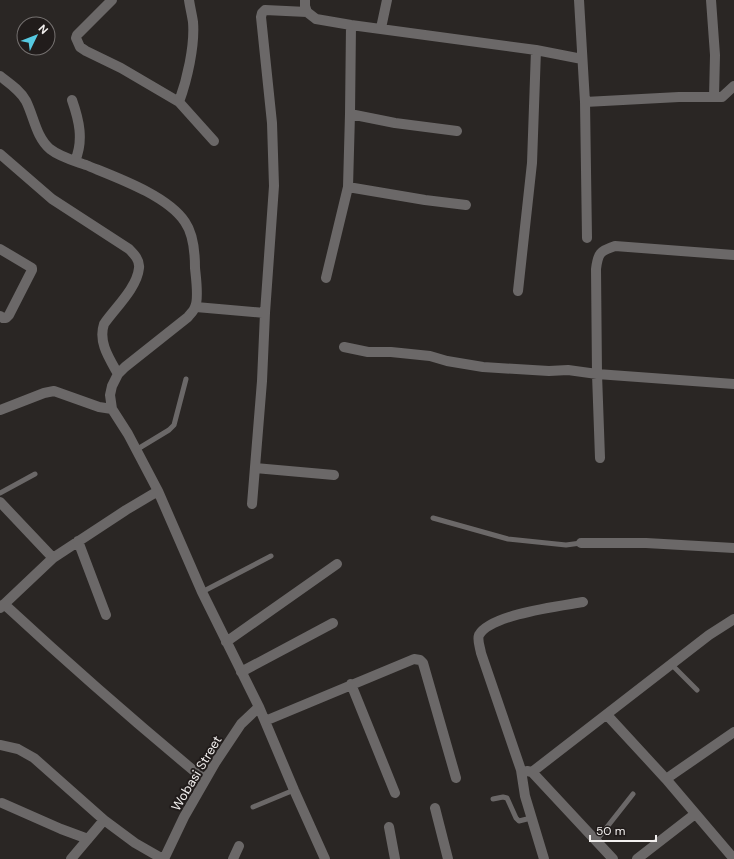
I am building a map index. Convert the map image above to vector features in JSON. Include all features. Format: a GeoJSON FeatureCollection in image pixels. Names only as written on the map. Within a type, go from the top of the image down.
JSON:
{"type":"FeatureCollection","features":[{"type":"Feature","properties":{"kind":"street"},"geometry":{"type":"LineString","coordinates":[[112,0],[77,35],[76,38],[80,47],[122,68],[179,102],[214,141]]}},
{"type":"Feature","properties":{"kind":"street"},"geometry":{"type":"LineString","coordinates":[[179,102],[186,84],[191,55],[193,23],[189,0]]}},
{"type":"Feature","properties":{"kind":"street"},"geometry":{"type":"LineString","coordinates":[[305,0],[307,12],[316,19],[536,50],[582,59]]}},
{"type":"Feature","properties":{"kind":"street"},"geometry":{"type":"LineString","coordinates":[[381,28],[387,0]]}},
{"type":"Feature","properties":{"kind":"street"},"geometry":{"type":"LineString","coordinates":[[579,0],[585,102],[587,238]]}},
{"type":"Feature","properties":{"kind":"street"},"geometry":{"type":"LineString","coordinates":[[711,0],[715,55],[714,97]]}},
{"type":"Feature","properties":{"kind":"street"},"geometry":{"type":"LineString","coordinates":[[252,504],[262,381],[274,186],[272,123],[261,17],[262,13],[266,10],[307,12]]}},
{"type":"Feature","properties":{"kind":"street"},"geometry":{"type":"LineString","coordinates":[[326,278],[348,187],[350,25]]}},
{"type":"Feature","properties":{"kind":"street"},"geometry":{"type":"LineString","coordinates":[[518,291],[532,163],[536,50]]}},
{"type":"Feature","properties":{"kind":"street"},"geometry":{"type":"LineString","coordinates":[[0,76],[15,88],[25,100],[37,130],[43,141],[51,149],[75,161],[126,182],[167,204],[178,213],[190,232],[195,253],[196,307],[188,317],[118,374],[112,386],[110,395],[112,409],[158,491],[202,592],[259,707],[325,859]]}},
{"type":"Feature","properties":{"kind":"street"},"geometry":{"type":"LineString","coordinates":[[585,102],[679,97],[722,97],[726,95],[734,86]]}},
{"type":"Feature","properties":{"kind":"street"},"geometry":{"type":"LineString","coordinates":[[72,100],[78,118],[80,135],[80,151],[75,161]]}},
{"type":"Feature","properties":{"kind":"street"},"geometry":{"type":"LineString","coordinates":[[350,114],[395,123],[457,131]]}},
{"type":"Feature","properties":{"kind":"street"},"geometry":{"type":"LineString","coordinates":[[0,154],[52,199],[129,249],[136,257],[139,268],[130,290],[104,324],[102,330],[102,341],[105,352],[118,374]]}},
{"type":"Feature","properties":{"kind":"street"},"geometry":{"type":"LineString","coordinates":[[348,187],[425,200],[466,205]]}},
{"type":"Feature","properties":{"kind":"street"},"geometry":{"type":"LineString","coordinates":[[600,458],[597,374],[596,269],[598,257],[603,250],[614,246],[734,255]]}},
{"type":"Feature","properties":{"kind":"street"},"geometry":{"type":"LineString","coordinates":[[0,248],[32,268],[32,270],[9,315],[3,318],[0,316]]}},
{"type":"Feature","properties":{"kind":"street"},"geometry":{"type":"LineString","coordinates":[[196,307],[265,313]]}},
{"type":"Feature","properties":{"kind":"street"},"geometry":{"type":"LineString","coordinates":[[344,347],[368,352],[391,352],[430,356],[447,362],[483,367],[549,371],[568,370],[597,374],[734,384]]}},
{"type":"Feature","properties":{"kind":"street"},"geometry":{"type":"LineString","coordinates":[[0,410],[44,393],[54,391],[99,407],[112,409]]}},
{"type":"Feature","properties":{"kind":"street"},"geometry":{"type":"LineString","coordinates":[[255,468],[334,475]]}},
{"type":"Feature","properties":{"kind":"street"},"geometry":{"type":"LineString","coordinates":[[158,491],[53,558],[2,606],[205,780]]}},
{"type":"Feature","properties":{"kind":"street"},"geometry":{"type":"LineString","coordinates":[[0,502],[53,558]]}},
{"type":"Feature","properties":{"kind":"street"},"geometry":{"type":"LineString","coordinates":[[78,541],[106,615]]}},
{"type":"Feature","properties":{"kind":"street"},"geometry":{"type":"LineString","coordinates":[[581,543],[646,543],[734,548]]}},
{"type":"Feature","properties":{"kind":"street"},"geometry":{"type":"LineString","coordinates":[[226,642],[337,564]]}},
{"type":"Feature","properties":{"kind":"street"},"geometry":{"type":"LineString","coordinates":[[544,859],[525,796],[521,770],[481,653],[478,636],[493,623],[527,612],[583,602]]}},
{"type":"Feature","properties":{"kind":"street"},"geometry":{"type":"LineString","coordinates":[[532,772],[709,635],[734,619]]}},
{"type":"Feature","properties":{"kind":"street"},"geometry":{"type":"LineString","coordinates":[[241,672],[333,623]]}},
{"type":"Feature","properties":{"kind":"street"},"geometry":{"type":"LineString","coordinates":[[265,721],[414,659],[420,660],[423,663],[456,778]]}},
{"type":"Feature","properties":{"kind":"street"},"geometry":{"type":"LineString","coordinates":[[351,684],[395,793]]}},
{"type":"Feature","properties":{"kind":"street","name":"Wobasi Street"},"geometry":{"type":"LineString","coordinates":[[163,859],[205,780],[241,724],[259,707]]}},
{"type":"Feature","properties":{"kind":"street"},"geometry":{"type":"LineString","coordinates":[[606,714],[666,779],[734,859]]}},
{"type":"Feature","properties":{"kind":"street"},"geometry":{"type":"LineString","coordinates":[[666,779],[734,732]]}},
{"type":"Feature","properties":{"kind":"street"},"geometry":{"type":"LineString","coordinates":[[0,745],[18,749],[34,758],[104,820],[135,843],[163,859]]}},
{"type":"Feature","properties":{"kind":"street"},"geometry":{"type":"LineString","coordinates":[[521,770],[532,772],[613,859]]}},
{"type":"Feature","properties":{"kind":"street"},"geometry":{"type":"LineString","coordinates":[[2,804],[88,839]]}},
{"type":"Feature","properties":{"kind":"street"},"geometry":{"type":"LineString","coordinates":[[435,808],[448,859]]}},
{"type":"Feature","properties":{"kind":"street"},"geometry":{"type":"LineString","coordinates":[[637,859],[695,814]]}},
{"type":"Feature","properties":{"kind":"street"},"geometry":{"type":"LineString","coordinates":[[71,859],[104,820]]}},
{"type":"Feature","properties":{"kind":"street"},"geometry":{"type":"LineString","coordinates":[[389,827],[395,859]]}},
{"type":"Feature","properties":{"kind":"street"},"geometry":{"type":"LineString","coordinates":[[233,859],[239,846]]}},
{"type":"Feature","properties":{"kind":"lane"},"geometry":{"type":"LineString","coordinates":[[136,450],[169,430],[174,425],[186,379]]}},
{"type":"Feature","properties":{"kind":"lane"},"geometry":{"type":"LineString","coordinates":[[0,494],[35,474]]}},
{"type":"Feature","properties":{"kind":"lane"},"geometry":{"type":"LineString","coordinates":[[433,518],[508,539],[566,545],[581,543]]}},
{"type":"Feature","properties":{"kind":"lane"},"geometry":{"type":"LineString","coordinates":[[202,592],[271,556]]}},
{"type":"Feature","properties":{"kind":"lane"},"geometry":{"type":"LineString","coordinates":[[672,665],[697,690]]}},
{"type":"Feature","properties":{"kind":"lane"},"geometry":{"type":"LineString","coordinates":[[253,807],[294,790]]}},
{"type":"Feature","properties":{"kind":"lane"},"geometry":{"type":"LineString","coordinates":[[596,841],[633,794]]}},
{"type":"Feature","properties":{"kind":"lane"},"geometry":{"type":"LineString","coordinates":[[493,799],[503,797],[507,798],[516,818],[519,820],[532,818]]}}]}
